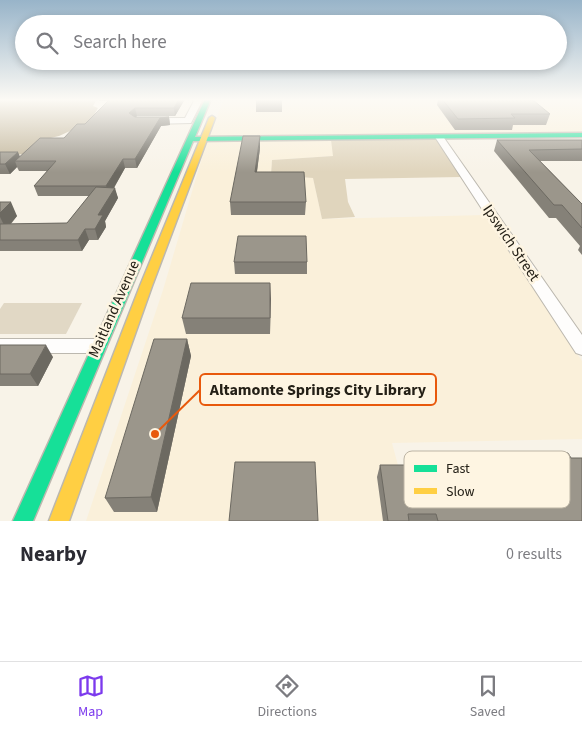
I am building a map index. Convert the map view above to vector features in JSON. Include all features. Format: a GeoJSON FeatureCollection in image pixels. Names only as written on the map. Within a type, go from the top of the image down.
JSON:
{"type":"FeatureCollection","features":[{"type":"Feature","properties":{"kind":"main road","name":"Maitland Avenue"},"geometry":{"type":"LineString","coordinates":[[23,521],[196,123]]}},
{"type":"Feature","properties":{"kind":"main road","name":"Maitland Avenue"},"geometry":{"type":"LineString","coordinates":[[59,521],[146,286],[210,123]]}},
{"type":"Feature","properties":{"kind":"main road"},"geometry":{"type":"LineString","coordinates":[[189,139],[582,135]]}},
{"type":"Feature","properties":{"kind":"street","name":"Ipswich Street"},"geometry":{"type":"LineString","coordinates":[[439,137],[582,348]]}},
{"type":"Feature","properties":{"kind":"street"},"geometry":{"type":"LineString","coordinates":[[124,286],[146,286]]}},
{"type":"Feature","properties":{"kind":"street"},"geometry":{"type":"LineString","coordinates":[[0,346],[98,346]]}},
{"type":"Feature","properties":{"kind":"shaded area"},"geometry":{"type":"Polygon","coordinates":[[[0,123],[87,123],[59,136],[38,141],[23,154],[0,157],[0,123]]]}},
{"type":"Feature","properties":{"kind":"shaded area"},"geometry":{"type":"Polygon","coordinates":[[[214,123],[582,123],[582,133],[209,137],[214,123]]]}},
{"type":"Feature","properties":{"kind":"shaded area"},"geometry":{"type":"Polygon","coordinates":[[[436,139],[461,177],[345,179],[348,202],[355,217],[322,219],[313,178],[271,175],[272,160],[333,156],[331,140],[436,139]]]}},
{"type":"Feature","properties":{"kind":"shaded area"},"geometry":{"type":"Polygon","coordinates":[[[331,140],[334,156],[272,160],[271,175],[313,178],[322,219],[486,215],[582,361],[582,439],[392,443],[404,488],[404,508],[410,508],[413,521],[86,521],[163,290],[207,141],[331,140]]]}},
{"type":"Feature","properties":{"kind":"shaded area"},"geometry":{"type":"Polygon","coordinates":[[[4,303],[82,303],[66,334],[0,334],[0,309],[4,303]]]}},
{"type":"Feature","properties":{"kind":"building"},"geometry":{"type":"Polygon","coordinates":[[[157,123],[135,159],[123,159],[106,186],[34,186],[56,161],[15,161],[40,138],[64,138],[77,124],[157,123]]]}},
{"type":"Feature","properties":{"kind":"building"},"geometry":{"type":"Polygon","coordinates":[[[243,136],[260,136],[255,172],[304,172],[306,202],[230,202],[243,136]]]}},
{"type":"Feature","properties":{"kind":"building"},"geometry":{"type":"Polygon","coordinates":[[[497,140],[582,140],[582,149],[529,150],[582,204],[582,228],[562,205],[554,205],[497,140]]]}},
{"type":"Feature","properties":{"kind":"building"},"geometry":{"type":"Polygon","coordinates":[[[0,152],[18,152],[5,164],[0,164],[0,152]]]}},
{"type":"Feature","properties":{"kind":"building"},"geometry":{"type":"Polygon","coordinates":[[[96,187],[115,188],[98,215],[103,215],[95,229],[85,229],[78,240],[0,240],[0,224],[67,223],[96,187]]]}},
{"type":"Feature","properties":{"kind":"building"},"geometry":{"type":"Polygon","coordinates":[[[0,202],[11,202],[0,213],[0,202]]]}},
{"type":"Feature","properties":{"kind":"building"},"geometry":{"type":"Polygon","coordinates":[[[238,236],[306,236],[307,262],[234,262],[238,236]]]}},
{"type":"Feature","properties":{"kind":"building"},"geometry":{"type":"Polygon","coordinates":[[[191,283],[270,283],[270,318],[182,318],[191,283]]]}},
{"type":"Feature","properties":{"kind":"building"},"geometry":{"type":"Polygon","coordinates":[[[154,339],[187,339],[151,497],[105,498],[154,339]]]}},
{"type":"Feature","properties":{"kind":"building"},"geometry":{"type":"Polygon","coordinates":[[[0,345],[46,345],[30,374],[0,374],[0,345]]]}},
{"type":"Feature","properties":{"kind":"building"},"geometry":{"type":"Polygon","coordinates":[[[570,456],[571,458],[582,458],[582,521],[438,521],[436,514],[408,514],[409,521],[388,521],[380,465],[404,465],[404,508],[570,508],[570,456]]]}},
{"type":"Feature","properties":{"kind":"building"},"geometry":{"type":"Polygon","coordinates":[[[235,462],[315,462],[318,521],[229,521],[235,462]]]}},
{"type":"Feature","properties":{"kind":"traffic: fast"},"geometry":{"type":"LineString","coordinates":[[23,521],[197,123]]}},
{"type":"Feature","properties":{"kind":"traffic: fast"},"geometry":{"type":"LineString","coordinates":[[193,139],[582,135]]}},
{"type":"Feature","properties":{"kind":"traffic: slow"},"geometry":{"type":"LineString","coordinates":[[59,521],[146,286],[210,123]]}},
{"type":"Feature","properties":{"kind":"place","name":"Altamonte Springs City Library"},"geometry":{"type":"Point","coordinates":[155,434]}}]}
